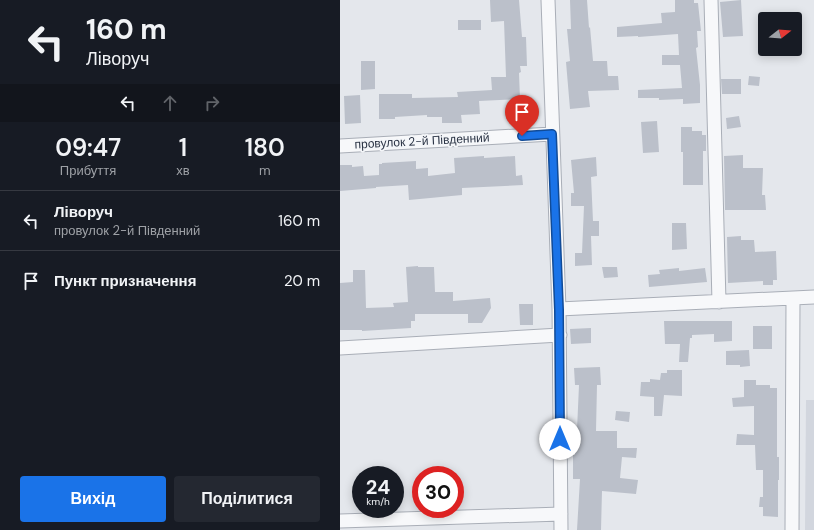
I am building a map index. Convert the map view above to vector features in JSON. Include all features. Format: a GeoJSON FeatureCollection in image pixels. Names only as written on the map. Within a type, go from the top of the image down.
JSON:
{"type":"FeatureCollection","features":[{"type":"Feature","properties":{"kind":"street"},"geometry":{"type":"LineString","coordinates":[[548,0],[560,335],[561,530]]}},
{"type":"Feature","properties":{"kind":"street"},"geometry":{"type":"LineString","coordinates":[[711,0],[718,302]]}},
{"type":"Feature","properties":{"kind":"street","name":"провулок 2-й Південний"},"geometry":{"type":"LineString","coordinates":[[340,146],[552,134]]}},
{"type":"Feature","properties":{"kind":"street"},"geometry":{"type":"LineString","coordinates":[[559,310],[814,297]]}},
{"type":"Feature","properties":{"kind":"street"},"geometry":{"type":"LineString","coordinates":[[792,530],[793,299]]}},
{"type":"Feature","properties":{"kind":"street"},"geometry":{"type":"LineString","coordinates":[[340,348],[560,335]]}},
{"type":"Feature","properties":{"kind":"street"},"geometry":{"type":"LineString","coordinates":[[340,521],[561,514]]}},
{"type":"Feature","properties":{"kind":"shaded area"},"geometry":{"type":"Polygon","coordinates":[[[806,400],[814,400],[814,530],[805,530],[806,400]]]}},
{"type":"Feature","properties":{"kind":"building"},"geometry":{"type":"Polygon","coordinates":[[[490,0],[519,0],[522,37],[526,37],[527,66],[520,66],[520,99],[479,101],[480,114],[461,115],[462,123],[442,123],[442,117],[427,117],[427,115],[395,117],[395,119],[379,119],[379,94],[412,94],[412,98],[458,97],[457,92],[492,90],[491,77],[506,77],[504,21],[491,22],[490,0]]]}},
{"type":"Feature","properties":{"kind":"building"},"geometry":{"type":"Polygon","coordinates":[[[570,0],[587,0],[593,61],[607,61],[608,76],[618,76],[619,90],[588,91],[590,107],[570,109],[566,62],[570,61],[567,29],[571,29],[570,0]]]}},
{"type":"Feature","properties":{"kind":"building"},"geometry":{"type":"Polygon","coordinates":[[[675,0],[694,0],[694,3],[698,3],[701,31],[697,31],[698,47],[696,48],[700,85],[700,103],[683,104],[683,99],[659,100],[659,98],[638,98],[638,90],[682,88],[680,65],[662,65],[662,55],[679,55],[678,34],[617,37],[617,27],[662,23],[661,13],[675,12],[675,0]]]}},
{"type":"Feature","properties":{"kind":"building"},"geometry":{"type":"Polygon","coordinates":[[[741,0],[743,36],[723,37],[720,2],[741,0]]]}},
{"type":"Feature","properties":{"kind":"building"},"geometry":{"type":"Polygon","coordinates":[[[458,20],[481,20],[481,30],[458,30],[458,20]]]}},
{"type":"Feature","properties":{"kind":"building"},"geometry":{"type":"Polygon","coordinates":[[[361,61],[375,61],[375,89],[361,90],[361,61]]]}},
{"type":"Feature","properties":{"kind":"building"},"geometry":{"type":"Polygon","coordinates":[[[749,76],[760,77],[759,86],[748,85],[749,76]]]}},
{"type":"Feature","properties":{"kind":"building"},"geometry":{"type":"Polygon","coordinates":[[[721,79],[741,79],[741,94],[722,94],[721,79]]]}},
{"type":"Feature","properties":{"kind":"building"},"geometry":{"type":"Polygon","coordinates":[[[360,95],[361,123],[345,124],[344,96],[360,95]]]}},
{"type":"Feature","properties":{"kind":"building"},"geometry":{"type":"Polygon","coordinates":[[[739,116],[741,127],[727,129],[726,118],[739,116]]]}},
{"type":"Feature","properties":{"kind":"building"},"geometry":{"type":"Polygon","coordinates":[[[657,121],[659,152],[643,153],[641,122],[657,121]]]}},
{"type":"Feature","properties":{"kind":"building"},"geometry":{"type":"Polygon","coordinates":[[[681,127],[692,127],[692,131],[702,131],[702,135],[706,135],[706,151],[703,151],[703,185],[683,185],[681,127]]]}},
{"type":"Feature","properties":{"kind":"building"},"geometry":{"type":"Polygon","coordinates":[[[743,155],[743,168],[763,168],[762,195],[765,195],[766,210],[725,210],[724,156],[743,155]]]}},
{"type":"Feature","properties":{"kind":"building"},"geometry":{"type":"Polygon","coordinates":[[[484,156],[484,158],[515,156],[516,176],[522,175],[523,185],[462,188],[462,195],[409,200],[408,185],[340,191],[340,165],[352,165],[352,167],[363,166],[364,176],[379,175],[379,164],[382,163],[416,161],[416,169],[428,168],[428,176],[455,173],[454,158],[484,156]]]}},
{"type":"Feature","properties":{"kind":"building"},"geometry":{"type":"Polygon","coordinates":[[[596,157],[597,176],[591,177],[593,221],[599,221],[599,236],[591,236],[592,265],[575,266],[575,253],[582,253],[584,206],[571,206],[571,193],[574,193],[571,160],[596,157]]]}},
{"type":"Feature","properties":{"kind":"building"},"geometry":{"type":"Polygon","coordinates":[[[672,223],[686,223],[687,249],[672,250],[672,223]]]}},
{"type":"Feature","properties":{"kind":"building"},"geometry":{"type":"Polygon","coordinates":[[[741,236],[741,240],[754,240],[755,252],[776,251],[777,280],[773,280],[773,285],[763,285],[763,281],[728,283],[727,237],[741,236]]]}},
{"type":"Feature","properties":{"kind":"building"},"geometry":{"type":"Polygon","coordinates":[[[406,267],[434,267],[435,292],[453,292],[453,301],[490,298],[491,308],[482,323],[468,323],[468,314],[415,314],[415,321],[411,321],[411,328],[362,331],[340,330],[340,283],[353,282],[353,270],[365,270],[366,308],[394,307],[393,303],[408,302],[406,267]]]}},
{"type":"Feature","properties":{"kind":"building"},"geometry":{"type":"Polygon","coordinates":[[[602,267],[617,267],[618,277],[604,278],[602,267]]]}},
{"type":"Feature","properties":{"kind":"building"},"geometry":{"type":"Polygon","coordinates":[[[679,268],[679,271],[705,268],[707,282],[649,287],[648,275],[660,274],[659,270],[679,268]]]}},
{"type":"Feature","properties":{"kind":"building"},"geometry":{"type":"Polygon","coordinates":[[[519,304],[533,304],[533,325],[520,325],[519,304]]]}},
{"type":"Feature","properties":{"kind":"building"},"geometry":{"type":"Polygon","coordinates":[[[664,321],[732,321],[732,341],[714,342],[714,334],[692,335],[692,338],[690,338],[688,362],[679,362],[680,344],[665,344],[664,321]]]}},
{"type":"Feature","properties":{"kind":"building"},"geometry":{"type":"Polygon","coordinates":[[[753,326],[772,326],[772,349],[753,349],[753,326]]]}},
{"type":"Feature","properties":{"kind":"building"},"geometry":{"type":"Polygon","coordinates":[[[591,328],[591,343],[571,344],[570,329],[591,328]]]}},
{"type":"Feature","properties":{"kind":"building"},"geometry":{"type":"Polygon","coordinates":[[[749,350],[750,366],[740,367],[740,365],[726,365],[726,351],[749,350]]]}},
{"type":"Feature","properties":{"kind":"building"},"geometry":{"type":"Polygon","coordinates":[[[600,367],[601,385],[597,385],[596,431],[617,431],[617,448],[637,448],[636,458],[622,457],[620,478],[638,480],[636,494],[602,491],[601,530],[577,530],[580,479],[573,479],[573,455],[575,455],[574,430],[577,430],[579,385],[575,385],[574,368],[600,367]]]}},
{"type":"Feature","properties":{"kind":"building"},"geometry":{"type":"Polygon","coordinates":[[[667,370],[682,370],[682,396],[664,395],[662,416],[654,416],[654,397],[640,396],[641,382],[650,382],[650,379],[660,380],[661,373],[667,373],[667,370]]]}},
{"type":"Feature","properties":{"kind":"building"},"geometry":{"type":"Polygon","coordinates":[[[744,380],[756,380],[756,385],[770,385],[770,388],[777,388],[777,457],[779,457],[778,517],[763,516],[763,507],[759,507],[760,497],[763,497],[763,470],[756,470],[755,445],[736,445],[737,434],[754,435],[754,406],[733,407],[732,398],[744,397],[744,380]]]}},
{"type":"Feature","properties":{"kind":"building"},"geometry":{"type":"Polygon","coordinates":[[[616,411],[630,412],[629,422],[615,420],[616,411]]]}},
{"type":"Feature","properties":{"kind":"route"},"geometry":{"type":"LineString","coordinates":[[522,136],[552,134],[559,310],[560,439]]}}]}
